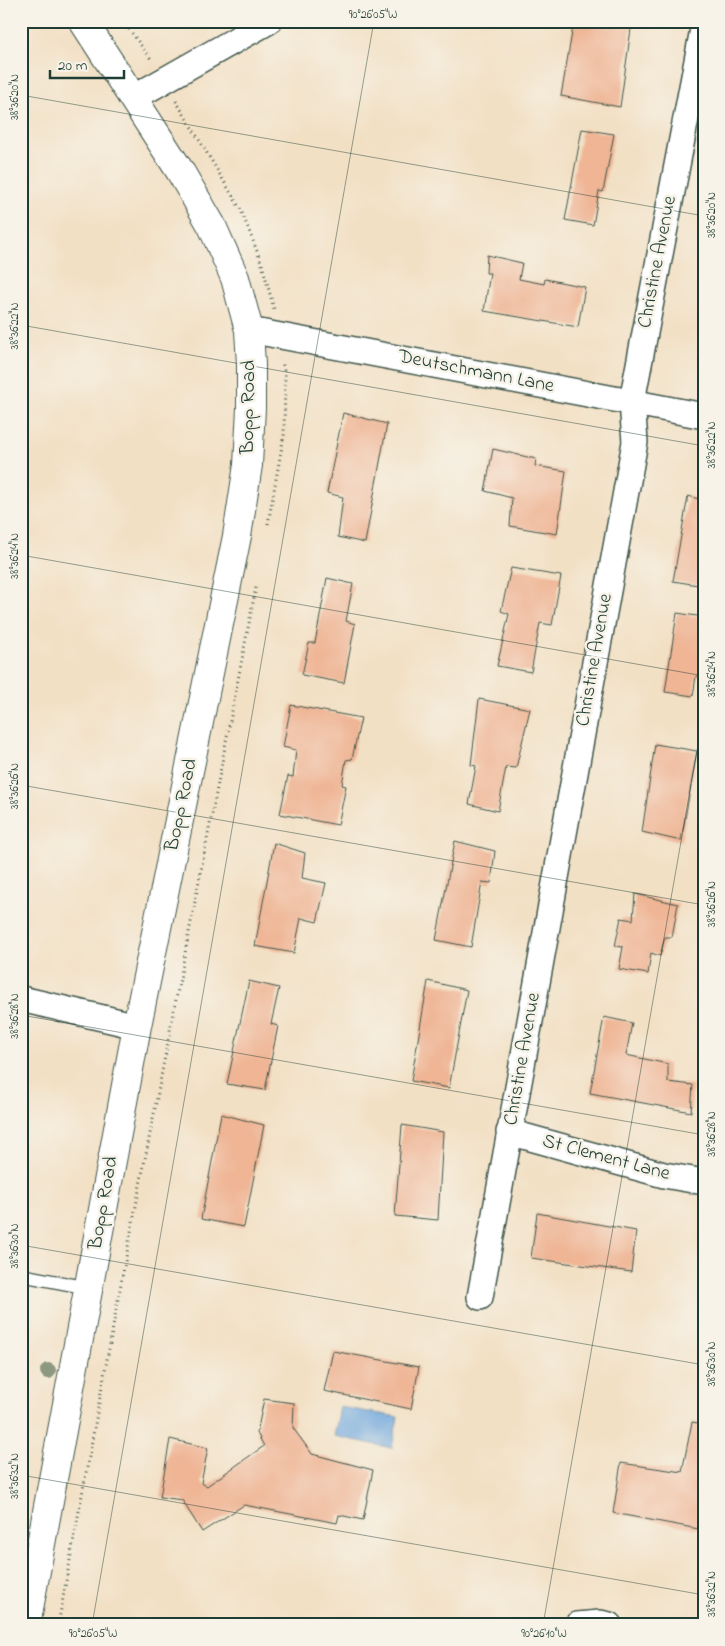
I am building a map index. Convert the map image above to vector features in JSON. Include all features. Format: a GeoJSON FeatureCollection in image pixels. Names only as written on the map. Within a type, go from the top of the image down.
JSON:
{"type":"FeatureCollection","features":[{"type":"Feature","properties":{"kind":"street","name":"Bopp Road"},"geometry":{"type":"LineString","coordinates":[[26,1625],[137,1026],[237,536],[248,465],[251,408],[248,330],[235,278],[212,226],[180,171],[82,21]]}},
{"type":"Feature","properties":{"kind":"street"},"geometry":{"type":"LineString","coordinates":[[134,98],[269,21]]}},
{"type":"Feature","properties":{"kind":"street","name":"Christine Avenue"},"geometry":{"type":"LineString","coordinates":[[480,1297],[635,442],[632,402],[704,24]]}},
{"type":"Feature","properties":{"kind":"street","name":"Deutschmann Lane"},"geometry":{"type":"LineString","coordinates":[[248,330],[704,416]]}},
{"type":"Feature","properties":{"kind":"street"},"geometry":{"type":"LineString","coordinates":[[21,999],[137,1026]]}},
{"type":"Feature","properties":{"kind":"street","name":"St Clement Lane"},"geometry":{"type":"LineString","coordinates":[[509,1132],[664,1175],[704,1182]]}},
{"type":"Feature","properties":{"kind":"street"},"geometry":{"type":"LineString","coordinates":[[577,1625],[600,1623],[608,1625]]}},
{"type":"Feature","properties":{"kind":"lane"},"geometry":{"type":"LineString","coordinates":[[21,1275],[89,1288]]}},
{"type":"Feature","properties":{"kind":"water"},"geometry":{"type":"Polygon","coordinates":[[[340,1407],[398,1417],[392,1448],[334,1436],[340,1407]]]}},
{"type":"Feature","properties":{"kind":"building"},"geometry":{"type":"Polygon","coordinates":[[[574,21],[632,22],[620,107],[561,96],[574,21]]]}},
{"type":"Feature","properties":{"kind":"building"},"geometry":{"type":"Polygon","coordinates":[[[582,129],[614,134],[603,192],[599,191],[593,225],[565,220],[582,129]]]}},
{"type":"Feature","properties":{"kind":"building"},"geometry":{"type":"Polygon","coordinates":[[[487,255],[522,263],[519,279],[544,284],[545,279],[585,287],[578,327],[484,311],[490,273],[486,273],[487,255]]]}},
{"type":"Feature","properties":{"kind":"building"},"geometry":{"type":"Polygon","coordinates":[[[704,344],[704,362],[699,361],[704,344]]]}},
{"type":"Feature","properties":{"kind":"building"},"geometry":{"type":"Polygon","coordinates":[[[343,413],[387,424],[365,543],[338,537],[343,497],[327,493],[343,413]]]}},
{"type":"Feature","properties":{"kind":"building"},"geometry":{"type":"Polygon","coordinates":[[[493,449],[536,459],[535,466],[566,471],[557,534],[510,526],[512,498],[485,491],[493,449]]]}},
{"type":"Feature","properties":{"kind":"building"},"geometry":{"type":"Polygon","coordinates":[[[703,478],[704,586],[673,581],[688,496],[699,499],[703,478]]]}},
{"type":"Feature","properties":{"kind":"building"},"geometry":{"type":"Polygon","coordinates":[[[511,568],[561,576],[552,625],[540,623],[531,672],[497,666],[509,614],[501,611],[511,568]]]}},
{"type":"Feature","properties":{"kind":"building"},"geometry":{"type":"Polygon","coordinates":[[[327,578],[353,584],[346,621],[355,624],[344,683],[302,675],[309,643],[315,643],[327,578]]]}},
{"type":"Feature","properties":{"kind":"building"},"geometry":{"type":"Polygon","coordinates":[[[677,613],[704,617],[704,677],[696,676],[693,696],[665,692],[677,613]]]}},
{"type":"Feature","properties":{"kind":"building"},"geometry":{"type":"Polygon","coordinates":[[[479,699],[530,709],[516,768],[506,767],[498,811],[469,804],[476,766],[471,765],[479,699]]]}},
{"type":"Feature","properties":{"kind":"building"},"geometry":{"type":"Polygon","coordinates":[[[291,705],[361,718],[352,759],[346,760],[342,785],[346,786],[338,825],[280,814],[288,776],[293,777],[296,750],[283,747],[291,705]]]}},
{"type":"Feature","properties":{"kind":"building"},"geometry":{"type":"Polygon","coordinates":[[[655,744],[697,751],[681,841],[642,832],[655,744]]]}},
{"type":"Feature","properties":{"kind":"building"},"geometry":{"type":"Polygon","coordinates":[[[455,841],[495,851],[491,883],[482,882],[471,947],[436,940],[455,841]]]}},
{"type":"Feature","properties":{"kind":"building"},"geometry":{"type":"Polygon","coordinates":[[[274,843],[305,853],[302,878],[326,883],[317,922],[301,918],[294,953],[255,946],[274,843]]]}},
{"type":"Feature","properties":{"kind":"building"},"geometry":{"type":"Polygon","coordinates":[[[635,894],[678,904],[672,937],[665,937],[660,956],[651,953],[648,974],[619,969],[623,947],[615,946],[621,918],[633,920],[635,894]]]}},
{"type":"Feature","properties":{"kind":"building"},"geometry":{"type":"Polygon","coordinates":[[[249,981],[279,988],[271,1024],[278,1026],[265,1090],[227,1084],[249,981]]]}},
{"type":"Feature","properties":{"kind":"building"},"geometry":{"type":"Polygon","coordinates":[[[428,981],[467,990],[449,1088],[411,1081],[428,981]]]}},
{"type":"Feature","properties":{"kind":"building"},"geometry":{"type":"Polygon","coordinates":[[[604,1017],[632,1023],[626,1055],[668,1064],[668,1082],[693,1085],[691,1112],[590,1093],[604,1017]]]}},
{"type":"Feature","properties":{"kind":"building"},"geometry":{"type":"Polygon","coordinates":[[[221,1114],[264,1125],[244,1227],[201,1219],[221,1114]]]}},
{"type":"Feature","properties":{"kind":"building"},"geometry":{"type":"Polygon","coordinates":[[[402,1125],[443,1132],[438,1220],[395,1216],[402,1125]]]}},
{"type":"Feature","properties":{"kind":"building"},"geometry":{"type":"Polygon","coordinates":[[[537,1213],[636,1231],[631,1272],[531,1258],[537,1213]]]}},
{"type":"Feature","properties":{"kind":"building"},"geometry":{"type":"Polygon","coordinates":[[[333,1351],[419,1367],[411,1409],[324,1391],[333,1351]]]}},
{"type":"Feature","properties":{"kind":"building"},"geometry":{"type":"Polygon","coordinates":[[[264,1399],[294,1403],[293,1428],[312,1454],[373,1470],[363,1520],[339,1515],[337,1523],[244,1505],[202,1532],[182,1500],[160,1497],[170,1439],[208,1448],[201,1483],[207,1486],[264,1446],[257,1433],[264,1399]]]}},
{"type":"Feature","properties":{"kind":"building"},"geometry":{"type":"Polygon","coordinates":[[[692,1422],[704,1424],[704,1530],[613,1513],[621,1463],[682,1472],[692,1422]]]}}]}
